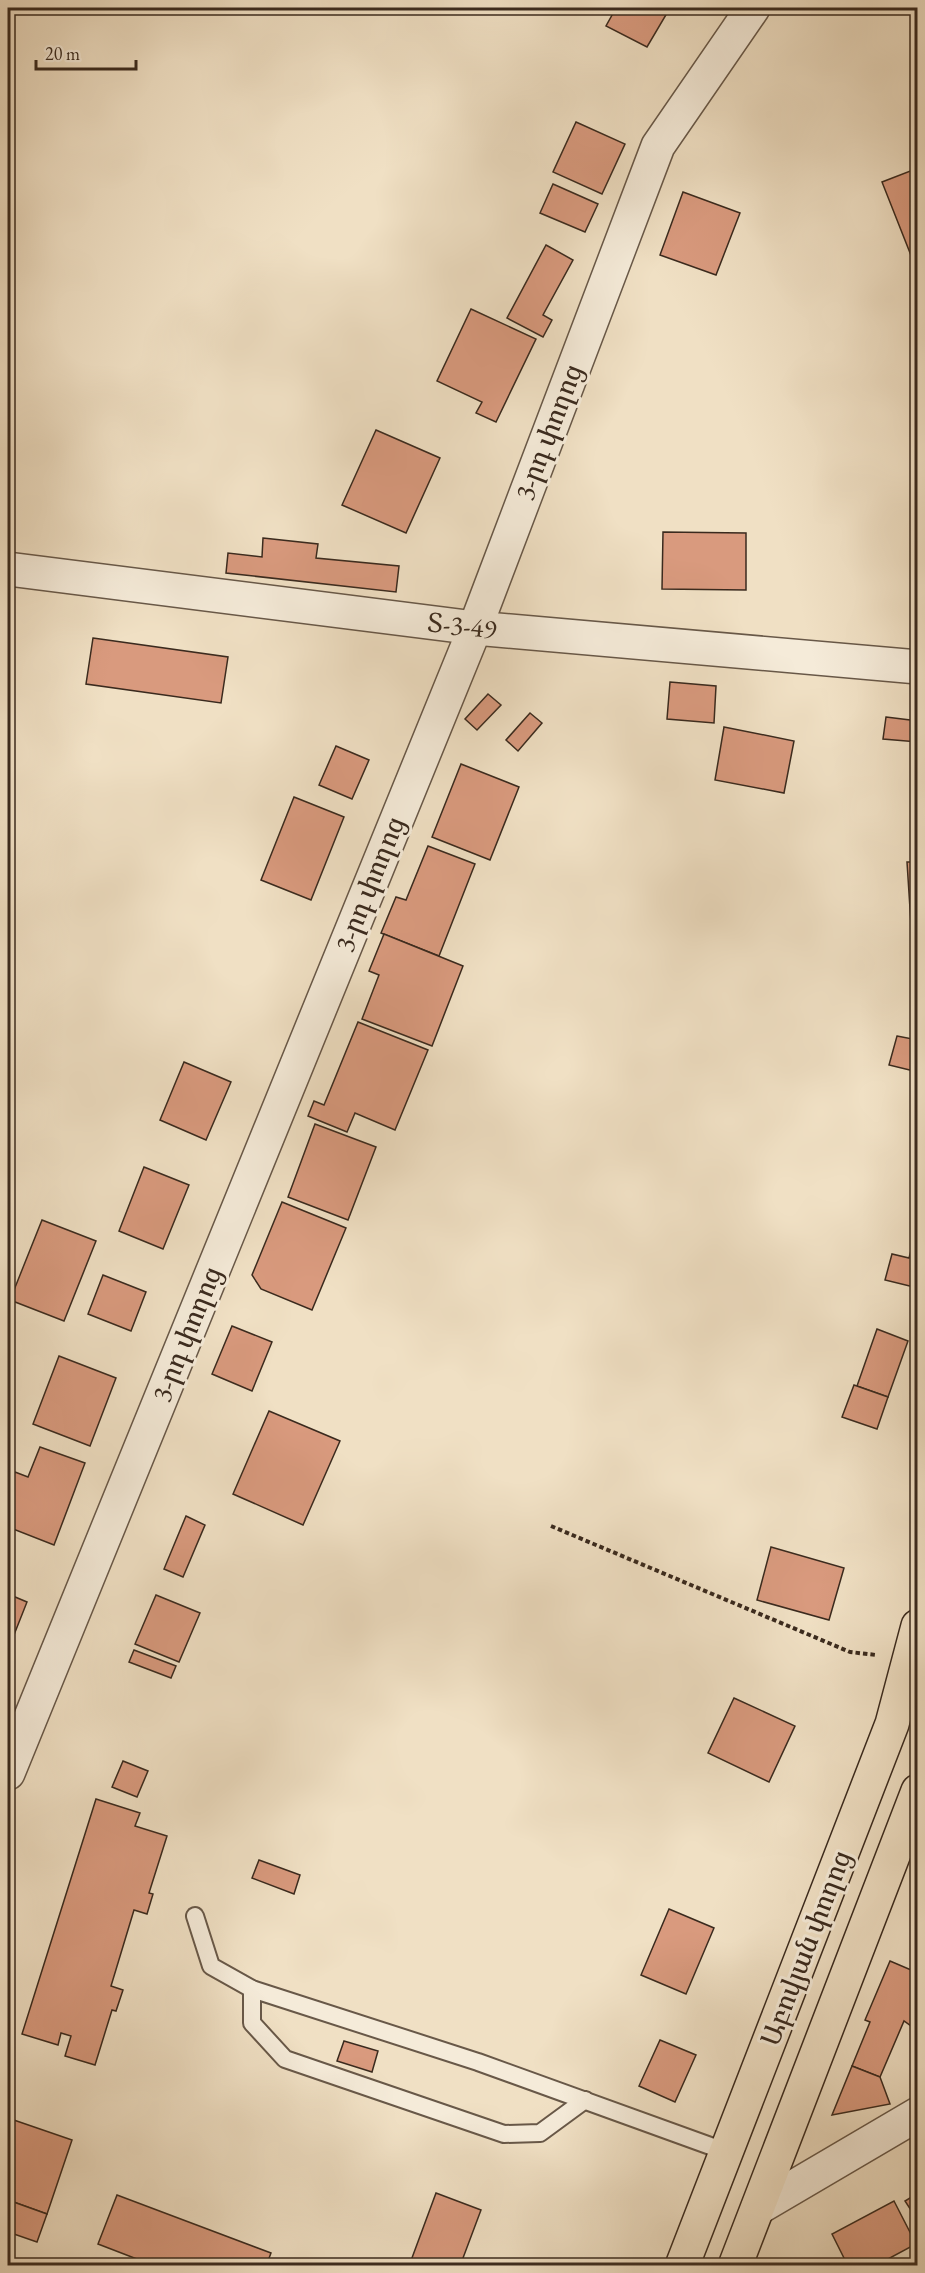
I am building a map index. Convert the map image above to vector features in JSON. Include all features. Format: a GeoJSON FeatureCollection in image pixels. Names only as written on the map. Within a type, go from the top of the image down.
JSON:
{"type":"FeatureCollection","features":[{"type":"Feature","properties":{"kind":"highway","name":"Աբովյան փողոց"},"geometry":{"type":"LineString","coordinates":[[682,2265],[892,1724],[918,1626]]}},
{"type":"Feature","properties":{"kind":"highway","name":"Աբովյան փողոց"},"geometry":{"type":"LineString","coordinates":[[735,2265],[918,1791]]}},
{"type":"Feature","properties":{"kind":"street","name":"3-րդ փողոց"},"geometry":{"type":"LineString","coordinates":[[8,1773],[475,628],[658,146],[753,8]]}},
{"type":"Feature","properties":{"kind":"street","name":"Տ-3-49"},"geometry":{"type":"LineString","coordinates":[[8,569],[475,628],[918,667]]}},
{"type":"Feature","properties":{"kind":"street"},"geometry":{"type":"LineString","coordinates":[[758,2208],[918,2114]]}},
{"type":"Feature","properties":{"kind":"lane"},"geometry":{"type":"LineString","coordinates":[[195,1916],[211,1966],[252,1989],[478,2062],[727,2152]]}},
{"type":"Feature","properties":{"kind":"lane"},"geometry":{"type":"LineString","coordinates":[[252,1989],[252,2023],[285,2060],[504,2134],[540,2133],[585,2100]]}},
{"type":"Feature","properties":{"kind":"path"},"geometry":{"type":"LineString","coordinates":[[551,1526],[850,1652],[910,1659]]}},
{"type":"Feature","properties":{"kind":"building"},"geometry":{"type":"Polygon","coordinates":[[[8,8],[17,8],[8,29],[8,8]]]}},
{"type":"Feature","properties":{"kind":"building"},"geometry":{"type":"Polygon","coordinates":[[[616,8],[670,8],[647,47],[606,26],[616,8]]]}},
{"type":"Feature","properties":{"kind":"building"},"geometry":{"type":"Polygon","coordinates":[[[576,122],[625,144],[602,194],[553,172],[576,122]]]}},
{"type":"Feature","properties":{"kind":"building"},"geometry":{"type":"Polygon","coordinates":[[[918,168],[918,261],[914,263],[882,182],[918,168]]]}},
{"type":"Feature","properties":{"kind":"building"},"geometry":{"type":"Polygon","coordinates":[[[553,184],[598,204],[585,232],[540,213],[553,184]]]}},
{"type":"Feature","properties":{"kind":"building"},"geometry":{"type":"Polygon","coordinates":[[[683,192],[740,213],[716,275],[660,255],[683,192]]]}},
{"type":"Feature","properties":{"kind":"building"},"geometry":{"type":"Polygon","coordinates":[[[546,245],[573,260],[543,315],[552,320],[543,337],[507,318],[546,245]]]}},
{"type":"Feature","properties":{"kind":"building"},"geometry":{"type":"Polygon","coordinates":[[[471,309],[536,339],[496,422],[476,413],[482,402],[437,381],[471,309]]]}},
{"type":"Feature","properties":{"kind":"building"},"geometry":{"type":"Polygon","coordinates":[[[376,430],[440,458],[406,533],[342,505],[376,430]]]}},
{"type":"Feature","properties":{"kind":"building"},"geometry":{"type":"Polygon","coordinates":[[[663,532],[746,533],[746,590],[662,589],[663,532]]]}},
{"type":"Feature","properties":{"kind":"building"},"geometry":{"type":"Polygon","coordinates":[[[263,538],[318,544],[316,558],[399,566],[396,592],[226,573],[228,553],[262,557],[263,538]]]}},
{"type":"Feature","properties":{"kind":"building"},"geometry":{"type":"Polygon","coordinates":[[[93,638],[228,657],[221,703],[86,684],[93,638]]]}},
{"type":"Feature","properties":{"kind":"building"},"geometry":{"type":"Polygon","coordinates":[[[670,682],[716,686],[714,723],[667,719],[670,682]]]}},
{"type":"Feature","properties":{"kind":"building"},"geometry":{"type":"Polygon","coordinates":[[[488,694],[501,705],[477,730],[465,719],[488,694]]]}},
{"type":"Feature","properties":{"kind":"building"},"geometry":{"type":"Polygon","coordinates":[[[530,713],[542,723],[518,751],[506,740],[530,713]]]}},
{"type":"Feature","properties":{"kind":"building"},"geometry":{"type":"Polygon","coordinates":[[[886,717],[918,721],[918,742],[883,739],[886,717]]]}},
{"type":"Feature","properties":{"kind":"building"},"geometry":{"type":"Polygon","coordinates":[[[724,727],[794,741],[784,793],[715,780],[724,727]]]}},
{"type":"Feature","properties":{"kind":"building"},"geometry":{"type":"Polygon","coordinates":[[[336,746],[369,760],[352,799],[319,785],[336,746]]]}},
{"type":"Feature","properties":{"kind":"building"},"geometry":{"type":"Polygon","coordinates":[[[918,748],[918,784],[913,784],[918,748]]]}},
{"type":"Feature","properties":{"kind":"building"},"geometry":{"type":"Polygon","coordinates":[[[461,764],[519,787],[490,860],[432,837],[461,764]]]}},
{"type":"Feature","properties":{"kind":"building"},"geometry":{"type":"Polygon","coordinates":[[[294,797],[344,817],[311,900],[261,880],[294,797]]]}},
{"type":"Feature","properties":{"kind":"building"},"geometry":{"type":"Polygon","coordinates":[[[428,846],[475,864],[439,956],[381,933],[396,897],[406,900],[428,846]]]}},
{"type":"Feature","properties":{"kind":"building"},"geometry":{"type":"Polygon","coordinates":[[[907,862],[918,862],[918,940],[912,940],[907,862]]]}},
{"type":"Feature","properties":{"kind":"building"},"geometry":{"type":"Polygon","coordinates":[[[384,934],[463,966],[432,1046],[362,1019],[379,975],[369,971],[384,934]]]}},
{"type":"Feature","properties":{"kind":"building"},"geometry":{"type":"Polygon","coordinates":[[[358,1022],[428,1050],[395,1130],[355,1113],[347,1132],[308,1116],[314,1101],[324,1105],[358,1022]]]}},
{"type":"Feature","properties":{"kind":"building"},"geometry":{"type":"Polygon","coordinates":[[[897,1036],[918,1040],[918,1072],[889,1065],[897,1036]]]}},
{"type":"Feature","properties":{"kind":"building"},"geometry":{"type":"Polygon","coordinates":[[[184,1062],[231,1082],[206,1140],[160,1120],[184,1062]]]}},
{"type":"Feature","properties":{"kind":"building"},"geometry":{"type":"Polygon","coordinates":[[[315,1124],[376,1147],[348,1220],[288,1197],[315,1124]]]}},
{"type":"Feature","properties":{"kind":"building"},"geometry":{"type":"Polygon","coordinates":[[[144,1167],[189,1185],[163,1249],[119,1231],[144,1167]]]}},
{"type":"Feature","properties":{"kind":"building"},"geometry":{"type":"Polygon","coordinates":[[[282,1202],[346,1228],[312,1310],[261,1289],[252,1275],[282,1202]]]}},
{"type":"Feature","properties":{"kind":"building"},"geometry":{"type":"Polygon","coordinates":[[[42,1220],[96,1241],[64,1321],[10,1300],[42,1220]]]}},
{"type":"Feature","properties":{"kind":"building"},"geometry":{"type":"Polygon","coordinates":[[[918,1224],[918,1288],[885,1280],[892,1254],[909,1258],[918,1224]]]}},
{"type":"Feature","properties":{"kind":"building"},"geometry":{"type":"Polygon","coordinates":[[[103,1275],[146,1292],[131,1331],[88,1314],[103,1275]]]}},
{"type":"Feature","properties":{"kind":"building"},"geometry":{"type":"Polygon","coordinates":[[[232,1326],[272,1342],[252,1391],[212,1374],[232,1326]]]}},
{"type":"Feature","properties":{"kind":"building"},"geometry":{"type":"Polygon","coordinates":[[[877,1329],[908,1341],[888,1397],[857,1386],[877,1329]]]}},
{"type":"Feature","properties":{"kind":"building"},"geometry":{"type":"Polygon","coordinates":[[[59,1356],[116,1378],[90,1446],[33,1424],[59,1356]]]}},
{"type":"Feature","properties":{"kind":"building"},"geometry":{"type":"Polygon","coordinates":[[[854,1385],[888,1397],[877,1429],[842,1417],[854,1385]]]}},
{"type":"Feature","properties":{"kind":"building"},"geometry":{"type":"Polygon","coordinates":[[[269,1411],[340,1441],[303,1525],[233,1494],[269,1411]]]}},
{"type":"Feature","properties":{"kind":"building"},"geometry":{"type":"Polygon","coordinates":[[[40,1447],[85,1463],[54,1545],[8,1527],[8,1491],[15,1472],[28,1477],[40,1447]]]}},
{"type":"Feature","properties":{"kind":"building"},"geometry":{"type":"Polygon","coordinates":[[[186,1516],[205,1525],[183,1577],[164,1569],[186,1516]]]}},
{"type":"Feature","properties":{"kind":"building"},"geometry":{"type":"Polygon","coordinates":[[[771,1547],[844,1568],[829,1620],[757,1600],[771,1547]]]}},
{"type":"Feature","properties":{"kind":"building"},"geometry":{"type":"Polygon","coordinates":[[[8,1594],[27,1602],[8,1650],[8,1594]]]}},
{"type":"Feature","properties":{"kind":"building"},"geometry":{"type":"Polygon","coordinates":[[[156,1595],[200,1613],[179,1662],[135,1644],[156,1595]]]}},
{"type":"Feature","properties":{"kind":"building"},"geometry":{"type":"Polygon","coordinates":[[[134,1650],[176,1666],[171,1678],[129,1662],[134,1650]]]}},
{"type":"Feature","properties":{"kind":"building"},"geometry":{"type":"Polygon","coordinates":[[[734,1698],[795,1726],[769,1782],[708,1753],[734,1698]]]}},
{"type":"Feature","properties":{"kind":"building"},"geometry":{"type":"Polygon","coordinates":[[[123,1761],[148,1771],[137,1797],[112,1787],[123,1761]]]}},
{"type":"Feature","properties":{"kind":"building"},"geometry":{"type":"Polygon","coordinates":[[[96,1799],[140,1813],[135,1826],[167,1836],[149,1893],[153,1894],[147,1914],[134,1910],[111,1986],[123,1990],[116,2011],[112,2010],[95,2065],[65,2056],[71,2036],[61,2033],[58,2045],[22,2034],[96,1799]]]}},
{"type":"Feature","properties":{"kind":"building"},"geometry":{"type":"Polygon","coordinates":[[[259,1860],[300,1875],[294,1894],[252,1878],[259,1860]]]}},
{"type":"Feature","properties":{"kind":"building"},"geometry":{"type":"Polygon","coordinates":[[[669,1909],[714,1928],[686,1994],[641,1975],[669,1909]]]}},
{"type":"Feature","properties":{"kind":"building"},"geometry":{"type":"Polygon","coordinates":[[[890,1961],[911,1970],[913,1963],[918,1965],[918,2031],[904,2021],[880,2077],[852,2066],[870,2022],[865,2020],[890,1961]]]}},
{"type":"Feature","properties":{"kind":"building"},"geometry":{"type":"Polygon","coordinates":[[[660,2040],[696,2055],[675,2102],[639,2086],[660,2040]]]}},
{"type":"Feature","properties":{"kind":"building"},"geometry":{"type":"Polygon","coordinates":[[[344,2041],[378,2051],[372,2072],[337,2061],[344,2041]]]}},
{"type":"Feature","properties":{"kind":"building"},"geometry":{"type":"Polygon","coordinates":[[[852,2066],[880,2077],[890,2104],[832,2115],[852,2066]]]}},
{"type":"Feature","properties":{"kind":"building"},"geometry":{"type":"Polygon","coordinates":[[[8,2118],[72,2140],[47,2214],[8,2200],[8,2118]]]}},
{"type":"Feature","properties":{"kind":"building"},"geometry":{"type":"Polygon","coordinates":[[[436,2193],[481,2210],[460,2266],[409,2266],[436,2193]]]}},
{"type":"Feature","properties":{"kind":"building"},"geometry":{"type":"Polygon","coordinates":[[[918,2193],[918,2221],[905,2201],[918,2193]]]}},
{"type":"Feature","properties":{"kind":"building"},"geometry":{"type":"Polygon","coordinates":[[[117,2195],[271,2253],[266,2266],[155,2266],[98,2244],[117,2195]]]}},
{"type":"Feature","properties":{"kind":"building"},"geometry":{"type":"Polygon","coordinates":[[[8,2200],[47,2214],[37,2242],[8,2232],[8,2200]]]}},
{"type":"Feature","properties":{"kind":"building"},"geometry":{"type":"Polygon","coordinates":[[[894,2201],[916,2244],[875,2266],[848,2266],[832,2234],[894,2201]]]}}]}
